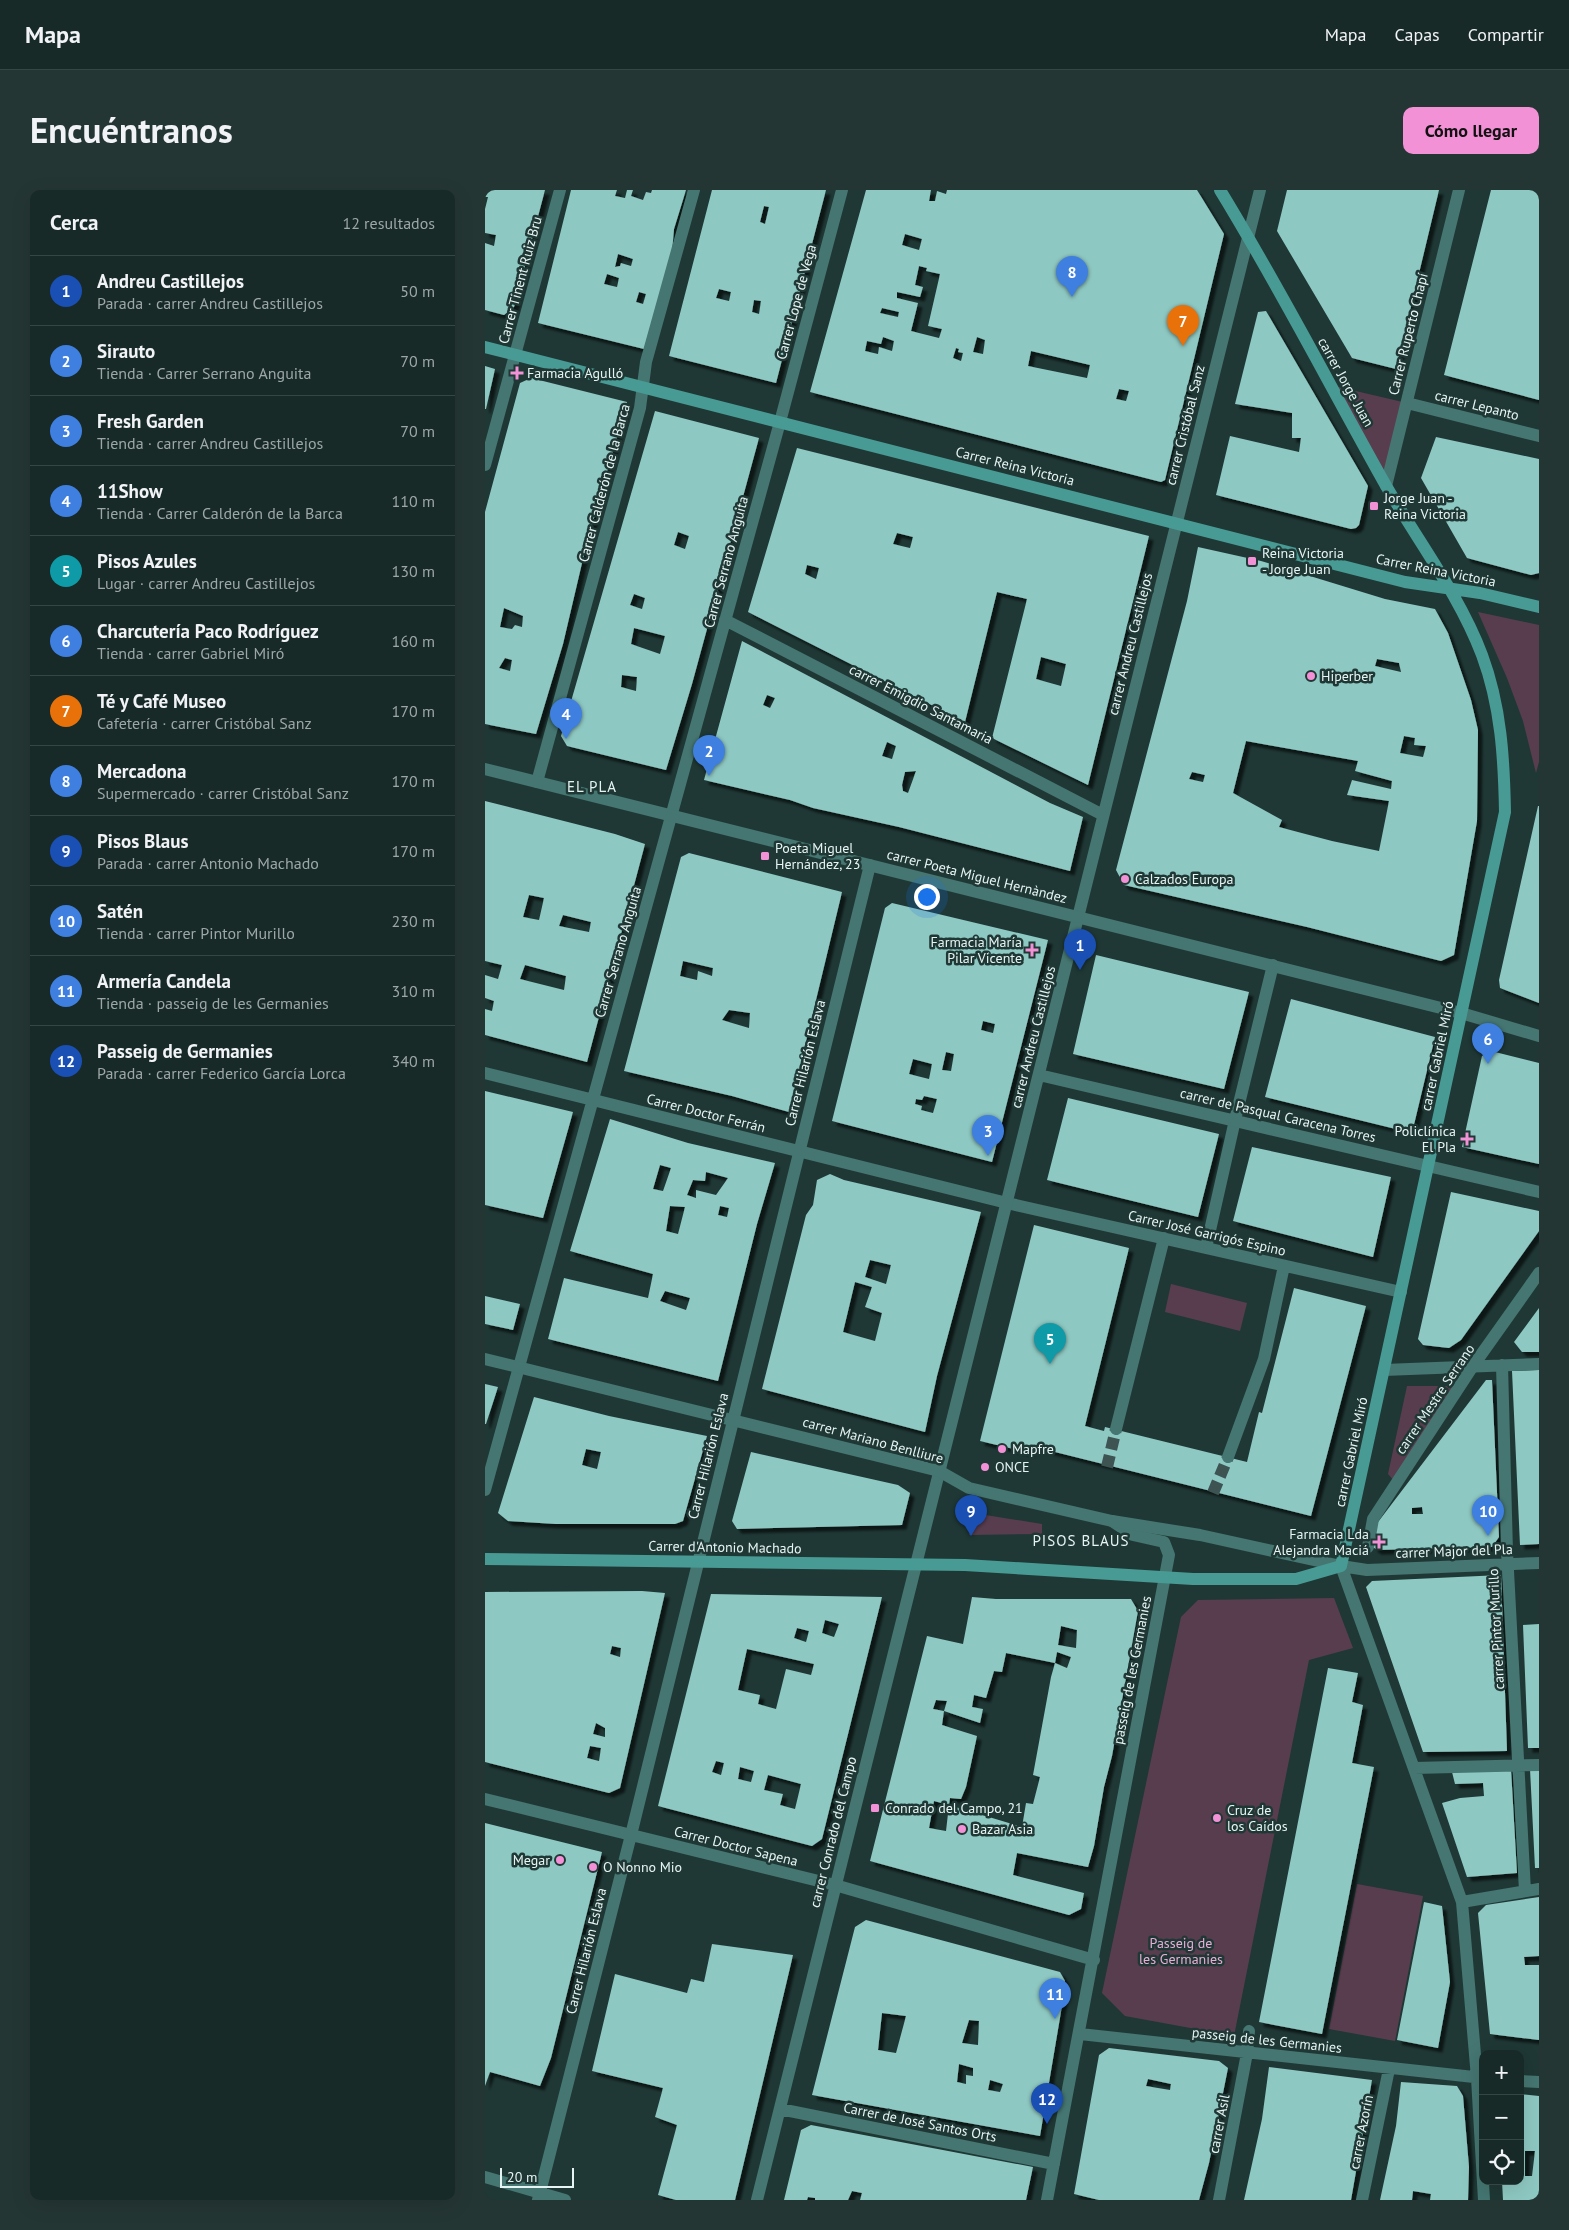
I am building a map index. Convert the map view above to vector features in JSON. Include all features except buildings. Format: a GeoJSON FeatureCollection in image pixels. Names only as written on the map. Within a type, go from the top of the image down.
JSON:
{"type":"FeatureCollection","features":[{"type":"Feature","properties":{"kind":"main road","name":"carrer Jorge Juan"},"geometry":{"type":"LineString","coordinates":[[1220,190],[1249,236],[1386,486],[1448,588]]}},
{"type":"Feature","properties":{"kind":"main road","name":"Carrer Reina Victoria"},"geometry":{"type":"LineString","coordinates":[[485,347],[1405,582],[1480,593],[1539,608]]}},
{"type":"Feature","properties":{"kind":"main road","name":"carrer Gabriel Miró"},"geometry":{"type":"LineString","coordinates":[[1341,1566],[1505,812],[1504,752],[1495,698],[1481,654],[1448,588]]}},
{"type":"Feature","properties":{"kind":"main road","name":"Carrer d'Antonio Machado"},"geometry":{"type":"LineString","coordinates":[[485,1559],[915,1564],[1193,1579],[1296,1579],[1341,1566]]}},
{"type":"Feature","properties":{"kind":"street","name":"Carrer Tinent Ruiz Bru"},"geometry":{"type":"LineString","coordinates":[[485,465],[560,190]]}},
{"type":"Feature","properties":{"kind":"street","name":"Carrer Calderón de la Barca"},"geometry":{"type":"LineString","coordinates":[[537,782],[640,408],[646,362],[694,190]]}},
{"type":"Feature","properties":{"kind":"street","name":"Carrer Lope de Vega"},"geometry":{"type":"LineString","coordinates":[[780,422],[842,190]]}},
{"type":"Feature","properties":{"kind":"street","name":"carrer Cristóbal Sanz"},"geometry":{"type":"LineString","coordinates":[[1176,522],[1260,190]]}},
{"type":"Feature","properties":{"kind":"street","name":"Carrer Ruperto Chapí"},"geometry":{"type":"LineString","coordinates":[[1386,486],[1459,190]]}},
{"type":"Feature","properties":{"kind":"street","name":"carrer Lepanto"},"geometry":{"type":"LineString","coordinates":[[1407,403],[1539,436]]}},
{"type":"Feature","properties":{"kind":"street","name":"Carrer Serrano Anguita"},"geometry":{"type":"LineString","coordinates":[[485,1490],[780,422]]}},
{"type":"Feature","properties":{"kind":"street","name":"carrer Andreu Castillejos"},"geometry":{"type":"LineString","coordinates":[[939,1471],[1176,522]]}},
{"type":"Feature","properties":{"kind":"street","name":"carrer Emigdio Santamaria"},"geometry":{"type":"LineString","coordinates":[[725,620],[1103,815]]}},
{"type":"Feature","properties":{"kind":"street","name":"carrer Poeta Miguel Hernàndez"},"geometry":{"type":"LineString","coordinates":[[485,769],[1273,965],[1461,1013],[1539,1036]]}},
{"type":"Feature","properties":{"kind":"street","name":"Carrer Hilarión Eslava"},"geometry":{"type":"LineString","coordinates":[[539,2196],[631,1835],[732,1419],[871,864]]}},
{"type":"Feature","properties":{"kind":"street"},"geometry":{"type":"LineString","coordinates":[[1206,1248],[1273,965]]}},
{"type":"Feature","properties":{"kind":"street","name":"Carrer Doctor Ferrán"},"geometry":{"type":"LineString","coordinates":[[485,1074],[1007,1203]]}},
{"type":"Feature","properties":{"kind":"street","name":"carrer de Pasqual Caracena Torres"},"geometry":{"type":"LineString","coordinates":[[1039,1075],[1539,1192]]}},
{"type":"Feature","properties":{"kind":"street","name":"Carrer José Garrigós Espino"},"geometry":{"type":"LineString","coordinates":[[1007,1203],[1401,1292]]}},
{"type":"Feature","properties":{"kind":"street"},"geometry":{"type":"LineString","coordinates":[[1116,1429],[1164,1238]]}},
{"type":"Feature","properties":{"kind":"street"},"geometry":{"type":"LineString","coordinates":[[1228,1457],[1264,1360],[1285,1266]]}},
{"type":"Feature","properties":{"kind":"street","name":"carrer Mestre Serrano"},"geometry":{"type":"LineString","coordinates":[[1368,1547],[1373,1519],[1473,1366],[1539,1273]]}},
{"type":"Feature","properties":{"kind":"street","name":"carrer Mariano Benlliure"},"geometry":{"type":"LineString","coordinates":[[485,1359],[939,1471],[969,1488],[1112,1520],[1200,1535],[1341,1566]]}},
{"type":"Feature","properties":{"kind":"street"},"geometry":{"type":"LineString","coordinates":[[1384,1370],[1539,1364]]}},
{"type":"Feature","properties":{"kind":"street","name":"carrer Pintor Murillo"},"geometry":{"type":"LineString","coordinates":[[1501,1365],[1508,1564],[1525,1891]]}},
{"type":"Feature","properties":{"kind":"street","name":"carrer Conrado del Campo"},"geometry":{"type":"LineString","coordinates":[[757,2200],[939,1471]]}},
{"type":"Feature","properties":{"kind":"street","name":"passeig de les Germanies"},"geometry":{"type":"LineString","coordinates":[[1112,1520],[1133,1535],[1163,1542],[1169,1555],[1080,2034],[1479,2078]]}},
{"type":"Feature","properties":{"kind":"street","name":"carrer Major del Pla"},"geometry":{"type":"LineString","coordinates":[[1341,1566],[1367,1570],[1539,1563]]}},
{"type":"Feature","properties":{"kind":"street"},"geometry":{"type":"LineString","coordinates":[[1341,1566],[1462,1902],[1479,2068]]}},
{"type":"Feature","properties":{"kind":"street"},"geometry":{"type":"LineString","coordinates":[[1414,1768],[1539,1765]]}},
{"type":"Feature","properties":{"kind":"street","name":"Carrer Doctor Sapena"},"geometry":{"type":"LineString","coordinates":[[485,1799],[835,1885],[1094,1960]]}},
{"type":"Feature","properties":{"kind":"street"},"geometry":{"type":"LineString","coordinates":[[1462,1902],[1539,1889]]}},
{"type":"Feature","properties":{"kind":"street","name":"carrer Asil"},"geometry":{"type":"LineString","coordinates":[[1219,2200],[1247,2053],[1249,2031]]}},
{"type":"Feature","properties":{"kind":"street"},"geometry":{"type":"LineString","coordinates":[[1047,2200],[1080,2034]]}},
{"type":"Feature","properties":{"kind":"street","name":"carrer Azorín"},"geometry":{"type":"LineString","coordinates":[[1362,2200],[1389,2069]]}},
{"type":"Feature","properties":{"kind":"street"},"geometry":{"type":"LineString","coordinates":[[1524,2080],[1539,2082]]}},
{"type":"Feature","properties":{"kind":"street"},"geometry":{"type":"LineString","coordinates":[[1481,2095],[1484,2200]]}},
{"type":"Feature","properties":{"kind":"street","name":"Carrer de José Santos Orts"},"geometry":{"type":"LineString","coordinates":[[780,2109],[1054,2164]]}},
{"type":"Feature","properties":{"kind":"street"},"geometry":{"type":"LineString","coordinates":[[485,2177],[539,2196],[565,2200]]}},
{"type":"Feature","properties":{"kind":"green space"},"geometry":{"type":"Polygon","coordinates":[[[1330,385],[1407,403],[1386,486],[1330,385]]]}},
{"type":"Feature","properties":{"kind":"green space"},"geometry":{"type":"Polygon","coordinates":[[[1478,612],[1539,625],[1539,762],[1536,773],[1523,721],[1507,678],[1478,612]]]}},
{"type":"Feature","properties":{"kind":"green space"},"geometry":{"type":"Polygon","coordinates":[[[1171,1284],[1247,1303],[1240,1331],[1165,1312],[1171,1284]]]}},
{"type":"Feature","properties":{"kind":"green space"},"geometry":{"type":"Polygon","coordinates":[[[1407,1386],[1458,1386],[1395,1482],[1388,1474],[1407,1386]]]}},
{"type":"Feature","properties":{"kind":"green space"},"geometry":{"type":"Polygon","coordinates":[[[973,1513],[1042,1524],[1042,1534],[969,1535],[973,1513]]]}},
{"type":"Feature","properties":{"kind":"green space","name":"Passeig de les Germanies"},"geometry":{"type":"Polygon","coordinates":[[[1334,1598],[1353,1648],[1309,1660],[1234,2036],[1125,2016],[1102,1993],[1181,1617],[1198,1600],[1334,1598]]]}},
{"type":"Feature","properties":{"kind":"green space"},"geometry":{"type":"Polygon","coordinates":[[[1357,1884],[1423,1896],[1395,2041],[1329,2029],[1357,1884]]]}},
{"type":"Feature","properties":{"kind":"tunnel"},"geometry":{"type":"LineString","coordinates":[[1107,1467],[1116,1429]]}},
{"type":"Feature","properties":{"kind":"tunnel"},"geometry":{"type":"LineString","coordinates":[[1213,1493],[1228,1457]]}},
{"type":"Feature","properties":{"kind":"place","name":"Mercadona"},"geometry":{"type":"Point","coordinates":[1072,297]}},
{"type":"Feature","properties":{"kind":"place","name":"Té y Café Museo"},"geometry":{"type":"Point","coordinates":[1183,346]}},
{"type":"Feature","properties":{"kind":"place","name":"Farmacia Agulló"},"geometry":{"type":"Point","coordinates":[517,373]}},
{"type":"Feature","properties":{"kind":"place","name":"Jorge Juan - Reina Victoria"},"geometry":{"type":"Point","coordinates":[1374,506]}},
{"type":"Feature","properties":{"kind":"place","name":"Reina Victoria - Jorge Juan"},"geometry":{"type":"Point","coordinates":[1252,561]}},
{"type":"Feature","properties":{"kind":"place","name":"Hiperber"},"geometry":{"type":"Point","coordinates":[1311,676]}},
{"type":"Feature","properties":{"kind":"place","name":"11Show"},"geometry":{"type":"Point","coordinates":[566,739]}},
{"type":"Feature","properties":{"kind":"place","name":"Sirauto"},"geometry":{"type":"Point","coordinates":[709,776]}},
{"type":"Feature","properties":{"kind":"place","name":"Poeta Miguel Hernández, 23"},"geometry":{"type":"Point","coordinates":[765,856]}},
{"type":"Feature","properties":{"kind":"place","name":"Calzados Europa"},"geometry":{"type":"Point","coordinates":[1125,879]}},
{"type":"Feature","properties":{"kind":"place","name":"Farmacia María Pilar Vicente"},"geometry":{"type":"Point","coordinates":[1032,950]}},
{"type":"Feature","properties":{"kind":"place","name":"Andreu Castillejos"},"geometry":{"type":"Point","coordinates":[1080,970]}},
{"type":"Feature","properties":{"kind":"place","name":"Charcutería Paco Rodríguez"},"geometry":{"type":"Point","coordinates":[1488,1064]}},
{"type":"Feature","properties":{"kind":"place","name":"Policlínica El Pla"},"geometry":{"type":"Point","coordinates":[1467,1139]}},
{"type":"Feature","properties":{"kind":"place","name":"Fresh Garden"},"geometry":{"type":"Point","coordinates":[988,1156]}},
{"type":"Feature","properties":{"kind":"place","name":"Pisos Azules"},"geometry":{"type":"Point","coordinates":[1050,1364]}},
{"type":"Feature","properties":{"kind":"place","name":"Mapfre"},"geometry":{"type":"Point","coordinates":[1002,1449]}},
{"type":"Feature","properties":{"kind":"place","name":"ONCE"},"geometry":{"type":"Point","coordinates":[985,1467]}},
{"type":"Feature","properties":{"kind":"place","name":"Pisos Blaus"},"geometry":{"type":"Point","coordinates":[971,1536]}},
{"type":"Feature","properties":{"kind":"place","name":"Satén"},"geometry":{"type":"Point","coordinates":[1488,1536]}},
{"type":"Feature","properties":{"kind":"place","name":"Farmacia Lda Alejandra Maciá"},"geometry":{"type":"Point","coordinates":[1379,1542]}},
{"type":"Feature","properties":{"kind":"place","name":"Conrado del Campo, 21"},"geometry":{"type":"Point","coordinates":[875,1808]}},
{"type":"Feature","properties":{"kind":"place","name":"Cruz de los Caídos"},"geometry":{"type":"Point","coordinates":[1217,1818]}},
{"type":"Feature","properties":{"kind":"place","name":"Bazar Asia"},"geometry":{"type":"Point","coordinates":[962,1829]}},
{"type":"Feature","properties":{"kind":"place","name":"Megar"},"geometry":{"type":"Point","coordinates":[560,1860]}},
{"type":"Feature","properties":{"kind":"place","name":"O Nonno Mio"},"geometry":{"type":"Point","coordinates":[593,1867]}},
{"type":"Feature","properties":{"kind":"place","name":"Armería Candela"},"geometry":{"type":"Point","coordinates":[1055,2019]}},
{"type":"Feature","properties":{"kind":"place","name":"Passeig de Germanies"},"geometry":{"type":"Point","coordinates":[1047,2124]}},
{"type":"Feature","properties":{"kind":"district","name":"EL PLA"},"geometry":{"type":"Point","coordinates":[592,786]}},
{"type":"Feature","properties":{"kind":"district","name":"PISOS BLAUS"},"geometry":{"type":"Point","coordinates":[1081,1540]}}]}
